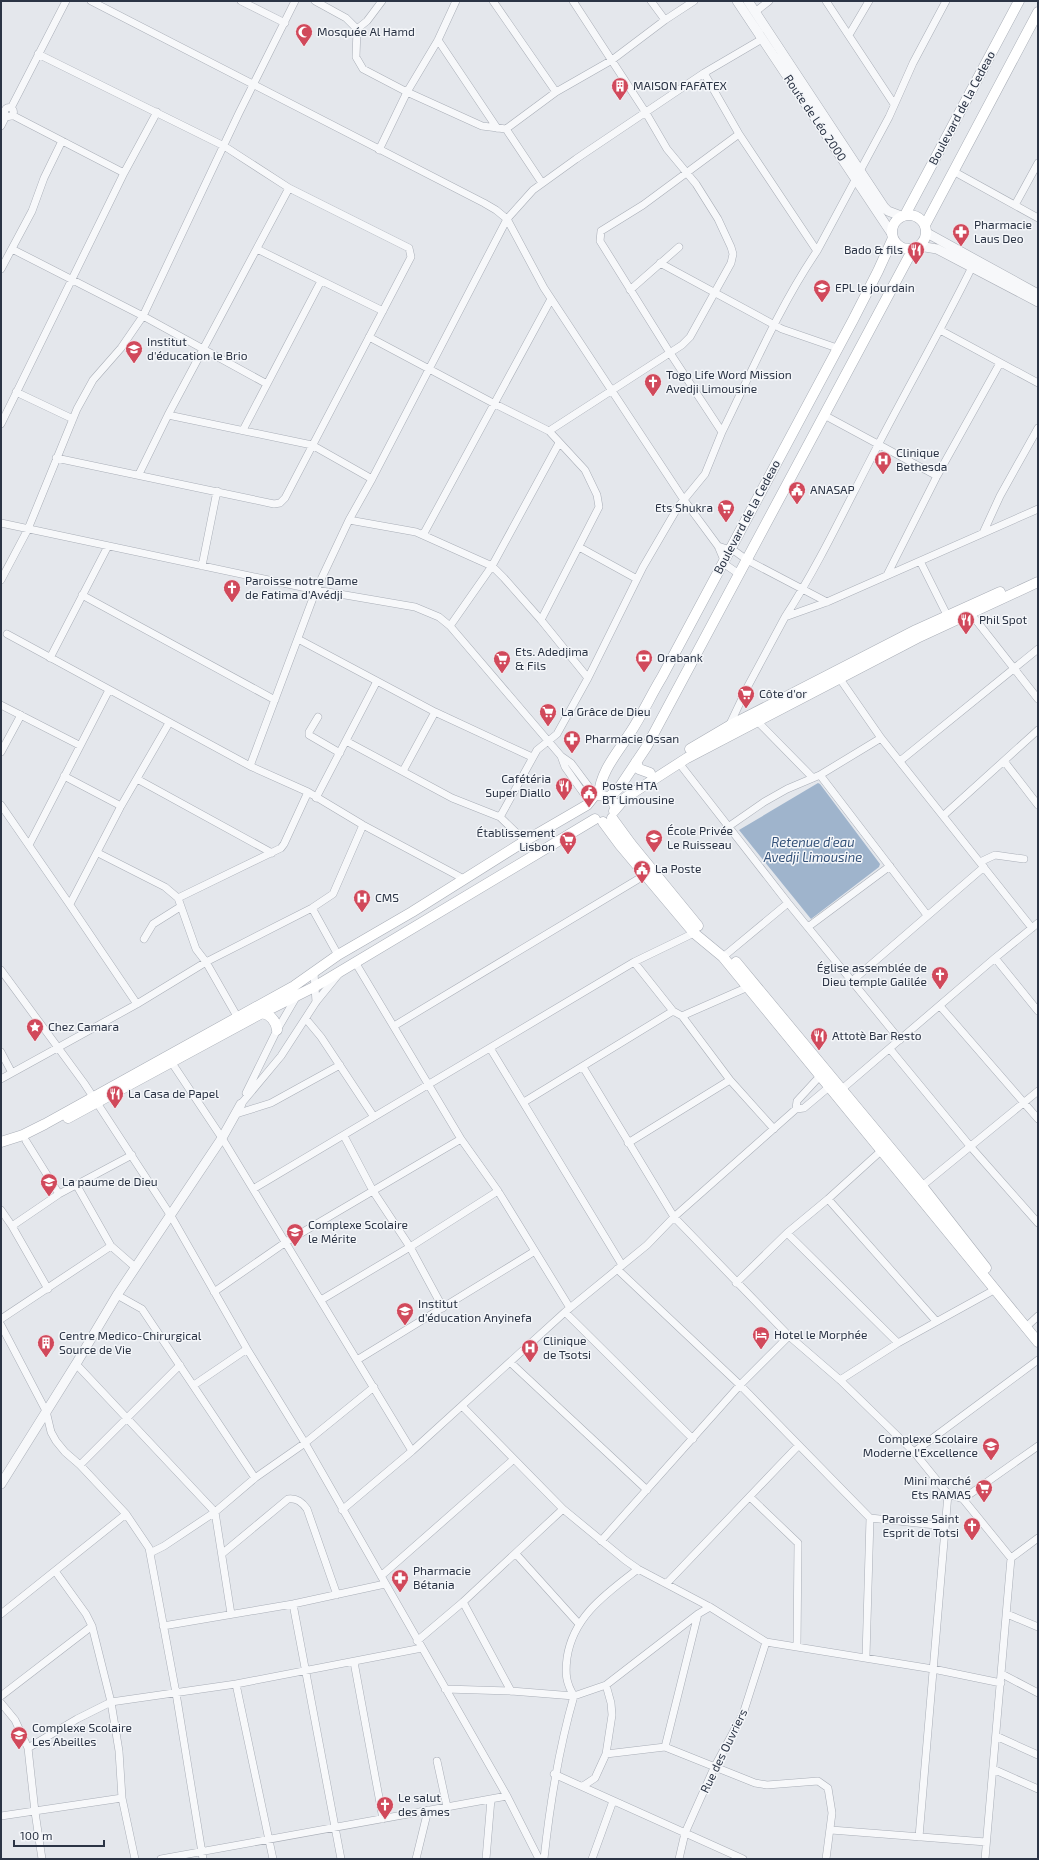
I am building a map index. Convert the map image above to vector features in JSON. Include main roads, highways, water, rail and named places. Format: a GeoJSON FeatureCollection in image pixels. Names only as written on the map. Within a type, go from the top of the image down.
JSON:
{"type":"FeatureCollection","features":[{"type":"Feature","properties":{"kind":"main road","name":"Boulevard de la Cedeao"},"geometry":{"type":"LineString","coordinates":[[903,215],[1019,1]]}},
{"type":"Feature","properties":{"kind":"main road","name":"Boulevard de la Cedeao"},"geometry":{"type":"LineString","coordinates":[[926,229],[953,172],[1037,16]]}},
{"type":"Feature","properties":{"kind":"main road"},"geometry":{"type":"LineString","coordinates":[[903,215],[917,216],[926,229],[923,243],[916,247],[903,248],[899,246],[892,236],[894,224],[903,215]]}},
{"type":"Feature","properties":{"kind":"main road","name":"Boulevard de la Cedeao"},"geometry":{"type":"LineString","coordinates":[[892,236],[878,271],[724,561],[662,677],[631,732],[614,757],[600,785],[601,800],[620,788],[636,762],[916,247]]}},
{"type":"Feature","properties":{"kind":"main road"},"geometry":{"type":"LineString","coordinates":[[1038,574],[840,679],[757,721],[679,763],[640,787],[601,800],[587,810],[603,820],[631,844],[700,930],[726,955],[842,1089],[922,1186],[1038,1342]]}},
{"type":"Feature","properties":{"kind":"main road"},"geometry":{"type":"LineString","coordinates":[[1,1142],[23,1135],[172,1063],[262,1013],[296,991],[314,973],[338,955],[412,912],[525,841],[650,773],[729,726],[947,615],[968,610],[1038,582]]}},
{"type":"Feature","properties":{"kind":"main road"},"geometry":{"type":"LineString","coordinates":[[636,762],[639,769],[650,773]]}},
{"type":"Feature","properties":{"kind":"main road"},"geometry":{"type":"LineString","coordinates":[[601,800],[603,820],[645,875],[694,933],[726,955],[748,987],[882,1150],[994,1290],[1027,1326],[1038,1334]]}},
{"type":"Feature","properties":{"kind":"main road"},"geometry":{"type":"LineString","coordinates":[[1,1148],[26,1141],[238,1018],[296,991],[316,986],[355,962],[603,820]]}},
{"type":"Feature","properties":{"kind":"main road"},"geometry":{"type":"LineString","coordinates":[[262,1013],[271,1017],[277,1024],[278,1030]]}},
{"type":"Feature","properties":{"kind":"water","name":"Retenue d'eau Avedji Limousine"},"geometry":{"type":"Polygon","coordinates":[[[818,783],[880,864],[879,867],[811,919],[739,830],[818,783]]]}},
{"type":"Feature","properties":{"kind":"place","name":"Mosquée Al Hamd"},"geometry":{"type":"Point","coordinates":[304,47]}},
{"type":"Feature","properties":{"kind":"place","name":"MAISON FAFATEX"},"geometry":{"type":"Point","coordinates":[620,101]}},
{"type":"Feature","properties":{"kind":"place","name":"Pharmacie Laus Deo"},"geometry":{"type":"Point","coordinates":[961,247]}},
{"type":"Feature","properties":{"kind":"place","name":"Bado & fils"},"geometry":{"type":"Point","coordinates":[916,265]}},
{"type":"Feature","properties":{"kind":"place","name":"EPL le jourdain"},"geometry":{"type":"Point","coordinates":[822,303]}},
{"type":"Feature","properties":{"kind":"place","name":"Institut d'éducation le Brio"},"geometry":{"type":"Point","coordinates":[134,364]}},
{"type":"Feature","properties":{"kind":"place","name":"Togo Life Word Mission Avedji Limousine"},"geometry":{"type":"Point","coordinates":[653,397]}},
{"type":"Feature","properties":{"kind":"place","name":"Clinique Bethesda"},"geometry":{"type":"Point","coordinates":[883,475]}},
{"type":"Feature","properties":{"kind":"place","name":"ANASAP"},"geometry":{"type":"Point","coordinates":[797,505]}},
{"type":"Feature","properties":{"kind":"place","name":"Ets Shukra"},"geometry":{"type":"Point","coordinates":[726,523]}},
{"type":"Feature","properties":{"kind":"place","name":"Paroisse notre Dame de Fatima d'Avédji"},"geometry":{"type":"Point","coordinates":[232,603]}},
{"type":"Feature","properties":{"kind":"place","name":"Phil Spot"},"geometry":{"type":"Point","coordinates":[966,635]}},
{"type":"Feature","properties":{"kind":"place","name":"Orabank"},"geometry":{"type":"Point","coordinates":[644,673]}},
{"type":"Feature","properties":{"kind":"place","name":"Ets. Adedjima & Fils"},"geometry":{"type":"Point","coordinates":[502,674]}},
{"type":"Feature","properties":{"kind":"place","name":"Côte d'or"},"geometry":{"type":"Point","coordinates":[746,709]}},
{"type":"Feature","properties":{"kind":"place","name":"La Grâce de Dieu"},"geometry":{"type":"Point","coordinates":[548,727]}},
{"type":"Feature","properties":{"kind":"place","name":"Pharmacie Ossan"},"geometry":{"type":"Point","coordinates":[572,754]}},
{"type":"Feature","properties":{"kind":"place","name":"Cafétéria Super Diallo"},"geometry":{"type":"Point","coordinates":[564,801]}},
{"type":"Feature","properties":{"kind":"place","name":"Poste HTA BT Limousine"},"geometry":{"type":"Point","coordinates":[589,808]}},
{"type":"Feature","properties":{"kind":"place","name":"École Privée Le Ruisseau"},"geometry":{"type":"Point","coordinates":[654,853]}},
{"type":"Feature","properties":{"kind":"place","name":"Établissement Lisbon"},"geometry":{"type":"Point","coordinates":[568,855]}},
{"type":"Feature","properties":{"kind":"place","name":"La Poste"},"geometry":{"type":"Point","coordinates":[642,884]}},
{"type":"Feature","properties":{"kind":"place","name":"CMS"},"geometry":{"type":"Point","coordinates":[362,913]}},
{"type":"Feature","properties":{"kind":"place","name":"Église assemblée de Dieu temple Galilée"},"geometry":{"type":"Point","coordinates":[940,990]}},
{"type":"Feature","properties":{"kind":"place","name":"Chez Camara"},"geometry":{"type":"Point","coordinates":[35,1042]}},
{"type":"Feature","properties":{"kind":"place","name":"Attotè Bar Resto"},"geometry":{"type":"Point","coordinates":[819,1051]}},
{"type":"Feature","properties":{"kind":"place","name":"La Casa de Papel"},"geometry":{"type":"Point","coordinates":[115,1109]}},
{"type":"Feature","properties":{"kind":"place","name":"La paume de Dieu"},"geometry":{"type":"Point","coordinates":[49,1197]}},
{"type":"Feature","properties":{"kind":"place","name":"Complexe Scolaire le Mérite"},"geometry":{"type":"Point","coordinates":[295,1247]}},
{"type":"Feature","properties":{"kind":"place","name":"Institut d'éducation Anyinefa"},"geometry":{"type":"Point","coordinates":[405,1326]}},
{"type":"Feature","properties":{"kind":"place","name":"Hotel le Morphée"},"geometry":{"type":"Point","coordinates":[761,1350]}},
{"type":"Feature","properties":{"kind":"place","name":"Centre Medico-Chirurgical Source de Vie"},"geometry":{"type":"Point","coordinates":[46,1358]}},
{"type":"Feature","properties":{"kind":"place","name":"Clinique de Tsotsi"},"geometry":{"type":"Point","coordinates":[530,1363]}},
{"type":"Feature","properties":{"kind":"place","name":"Complexe Scolaire Moderne l'Excellence"},"geometry":{"type":"Point","coordinates":[991,1461]}},
{"type":"Feature","properties":{"kind":"place","name":"Mini marché Ets RAMAS"},"geometry":{"type":"Point","coordinates":[984,1503]}},
{"type":"Feature","properties":{"kind":"place","name":"Paroisse Saint Esprit de Totsi"},"geometry":{"type":"Point","coordinates":[972,1541]}},
{"type":"Feature","properties":{"kind":"place","name":"Pharmacie Bétania"},"geometry":{"type":"Point","coordinates":[400,1593]}},
{"type":"Feature","properties":{"kind":"place","name":"Complexe Scolaire Les Abeilles"},"geometry":{"type":"Point","coordinates":[19,1750]}},
{"type":"Feature","properties":{"kind":"place","name":"Le salut des âmes"},"geometry":{"type":"Point","coordinates":[385,1820]}}]}
